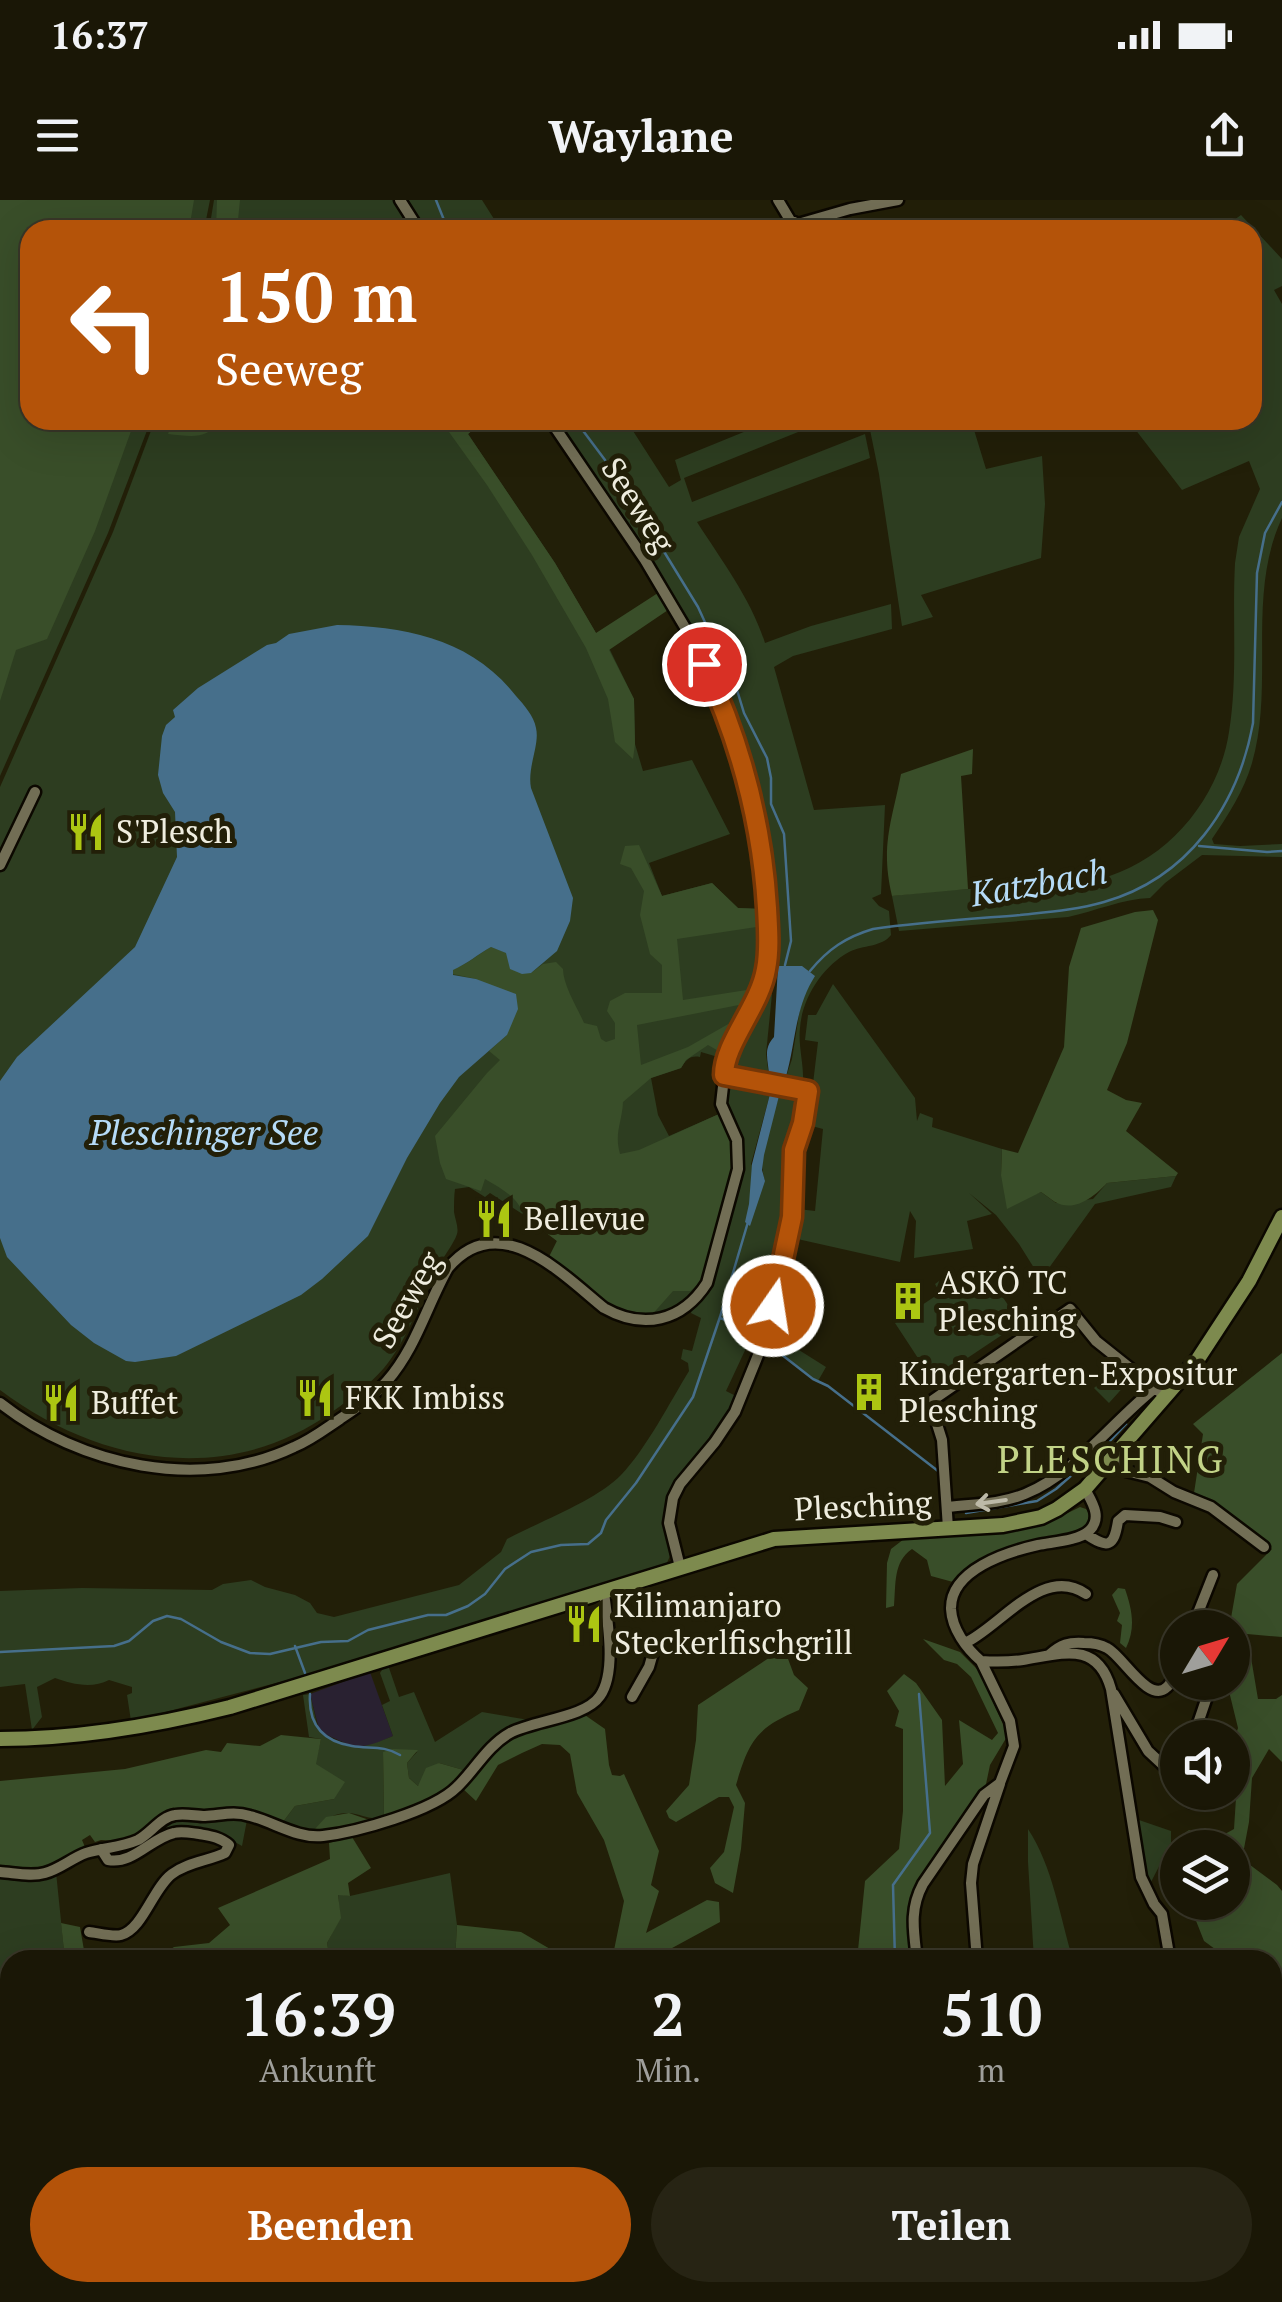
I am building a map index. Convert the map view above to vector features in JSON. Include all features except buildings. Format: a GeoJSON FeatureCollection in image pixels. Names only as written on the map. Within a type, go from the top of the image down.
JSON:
{"type":"FeatureCollection","features":[{"type":"Feature","properties":{"kind":"main road","name":"Plesching"},"geometry":{"type":"LineString","coordinates":[[0,1738],[91,1735],[161,1724],[280,1693],[788,1537],[1003,1525],[1041,1517],[1085,1489],[1160,1392],[1198,1359],[1276,1247],[1282,1218]]}},
{"type":"Feature","properties":{"kind":"street"},"geometry":{"type":"LineString","coordinates":[[810,220],[898,200]]}},
{"type":"Feature","properties":{"kind":"street","name":"Seeweg"},"geometry":{"type":"LineString","coordinates":[[0,1404],[66,1443],[120,1461],[197,1469],[234,1466],[274,1455],[313,1437],[381,1388],[416,1338],[448,1268],[471,1249],[498,1244],[532,1252],[604,1308],[637,1321],[672,1314],[696,1298],[707,1283],[738,1170],[737,1140],[720,1104],[726,1060],[758,997],[767,965],[764,866],[748,787],[713,682],[687,629],[630,536],[557,430]]}},
{"type":"Feature","properties":{"kind":"street"},"geometry":{"type":"LineString","coordinates":[[0,865],[35,792]]}},
{"type":"Feature","properties":{"kind":"street"},"geometry":{"type":"LineString","coordinates":[[680,1568],[670,1524],[673,1498],[735,1412],[766,1338],[792,1217],[794,1150],[808,1091],[724,1075]]}},
{"type":"Feature","properties":{"kind":"street"},"geometry":{"type":"LineString","coordinates":[[947,1508],[1026,1494],[1064,1470],[1160,1392],[1096,1342],[1070,1309],[1058,1318]]}},
{"type":"Feature","properties":{"kind":"street"},"geometry":{"type":"LineString","coordinates":[[948,1528],[942,1440],[930,1402],[1034,1330]]}},
{"type":"Feature","properties":{"kind":"street"},"geometry":{"type":"LineString","coordinates":[[1111,1460],[1126,1471],[1150,1477],[1211,1507],[1264,1548]]}},
{"type":"Feature","properties":{"kind":"street"},"geometry":{"type":"LineString","coordinates":[[976,1950],[973,1864],[1014,1746],[1006,1710],[981,1660],[954,1626],[951,1612],[955,1591],[967,1574],[1016,1551],[1086,1534],[1096,1519],[1095,1507],[1085,1489]]}},
{"type":"Feature","properties":{"kind":"street"},"geometry":{"type":"LineString","coordinates":[[1086,1534],[1102,1544],[1110,1544],[1116,1539],[1118,1521],[1124,1515],[1176,1522]]}},
{"type":"Feature","properties":{"kind":"street"},"geometry":{"type":"LineString","coordinates":[[1199,1610],[1214,1574]]}},
{"type":"Feature","properties":{"kind":"street"},"geometry":{"type":"LineString","coordinates":[[964,1643],[979,1637],[1021,1601],[1036,1594],[1074,1586],[1086,1594]]}},
{"type":"Feature","properties":{"kind":"street"},"geometry":{"type":"LineString","coordinates":[[0,1872],[46,1873],[82,1854],[137,1840],[177,1814],[206,1816],[234,1812],[318,1837],[352,1831],[426,1808],[455,1790],[507,1735],[590,1706],[602,1693],[609,1650],[604,1592]]}},
{"type":"Feature","properties":{"kind":"street"},"geometry":{"type":"LineString","coordinates":[[1048,1656],[1060,1645],[1094,1643],[1110,1649],[1150,1690],[1160,1691]]}},
{"type":"Feature","properties":{"kind":"street"},"geometry":{"type":"LineString","coordinates":[[632,1696],[653,1653]]}},
{"type":"Feature","properties":{"kind":"street"},"geometry":{"type":"LineString","coordinates":[[981,1660],[1004,1662],[1082,1654],[1106,1672],[1141,1877],[1162,1914],[1168,1950]]}},
{"type":"Feature","properties":{"kind":"street"},"geometry":{"type":"LineString","coordinates":[[1111,1689],[1148,1751],[1160,1762]]}},
{"type":"Feature","properties":{"kind":"street"},"geometry":{"type":"LineString","coordinates":[[915,1950],[915,1899],[984,1794],[1000,1783]]}},
{"type":"Feature","properties":{"kind":"street"},"geometry":{"type":"LineString","coordinates":[[89,1932],[120,1935],[133,1927],[156,1890],[176,1870],[225,1853],[228,1845],[226,1840],[216,1837],[181,1832],[170,1833],[124,1860],[108,1860],[101,1849]]}},
{"type":"Feature","properties":{"kind":"shaded area"},"geometry":{"type":"Polygon","coordinates":[[[370,1672],[393,1736],[368,1747],[352,1746],[322,1733],[310,1694],[370,1672]]]}},
{"type":"Feature","properties":{"kind":"green space"},"geometry":{"type":"Polygon","coordinates":[[[0,200],[210,200],[206,220],[20,220],[20,430],[147,430],[108,533],[0,776],[0,200]]]}},
{"type":"Feature","properties":{"kind":"green space"},"geometry":{"type":"Polygon","coordinates":[[[0,200],[194,200],[191,220],[20,220],[20,430],[131,430],[95,531],[47,639],[16,650],[0,701],[0,200]]]}},
{"type":"Feature","properties":{"kind":"green space"},"geometry":{"type":"Polygon","coordinates":[[[214,200],[396,200],[408,220],[211,220],[214,200]]]}},
{"type":"Feature","properties":{"kind":"green space"},"geometry":{"type":"Polygon","coordinates":[[[217,200],[240,200],[238,220],[216,220],[217,200]]]}},
{"type":"Feature","properties":{"kind":"green space"},"geometry":{"type":"Polygon","coordinates":[[[405,200],[482,200],[495,220],[418,220],[405,200]]]}},
{"type":"Feature","properties":{"kind":"green space"},"geometry":{"type":"Polygon","coordinates":[[[1262,238],[1282,259],[1282,286],[1274,290],[1282,304],[1282,518],[1265,578],[1261,702],[1252,763],[1230,812],[1212,839],[1214,844],[1240,846],[1282,844],[1282,857],[1202,855],[1150,898],[1068,917],[899,931],[892,896],[1099,879],[1147,858],[1186,824],[1201,803],[1214,781],[1229,732],[1235,563],[1239,537],[1260,489],[1249,461],[1182,490],[1136,430],[1262,430],[1262,238]]]}},
{"type":"Feature","properties":{"kind":"green space"},"geometry":{"type":"Polygon","coordinates":[[[151,430],[473,430],[468,434],[610,650],[634,699],[635,744],[643,771],[692,760],[730,834],[649,863],[662,896],[712,883],[738,908],[763,909],[762,957],[741,1021],[721,1055],[701,1052],[700,1057],[689,1059],[681,1068],[651,1078],[658,1115],[669,1136],[719,1114],[706,1269],[690,1294],[676,1305],[650,1317],[549,1257],[557,1241],[490,1193],[485,1197],[469,1187],[455,1189],[455,1238],[392,1357],[360,1392],[292,1436],[250,1451],[207,1458],[163,1457],[120,1449],[78,1435],[0,1390],[0,787],[113,532],[151,430]]]}},
{"type":"Feature","properties":{"kind":"green space"},"geometry":{"type":"Polygon","coordinates":[[[169,430],[210,430],[191,436],[168,434],[169,430]]]}},
{"type":"Feature","properties":{"kind":"green space"},"geometry":{"type":"Polygon","coordinates":[[[448,430],[473,430],[468,434],[555,563],[596,633],[661,591],[671,608],[609,650],[634,699],[633,759],[615,742],[608,699],[586,648],[487,485],[448,430]]]}},
{"type":"Feature","properties":{"kind":"green space"},"geometry":{"type":"Polygon","coordinates":[[[562,430],[632,430],[669,487],[681,480],[675,460],[748,430],[803,430],[684,478],[692,502],[865,434],[870,458],[697,522],[744,596],[765,643],[891,604],[892,629],[793,656],[774,667],[814,810],[885,805],[881,894],[872,898],[889,911],[891,935],[883,942],[840,958],[816,984],[805,1005],[800,1028],[803,1083],[785,1080],[805,991],[801,966],[778,966],[773,955],[760,819],[740,744],[728,709],[622,517],[562,430]]]}},
{"type":"Feature","properties":{"kind":"green space"},"geometry":{"type":"Polygon","coordinates":[[[870,430],[974,430],[986,469],[1042,456],[1045,504],[1041,558],[921,595],[933,617],[902,626],[870,430]]]}},
{"type":"Feature","properties":{"kind":"green space"},"geometry":{"type":"Polygon","coordinates":[[[973,749],[972,774],[961,776],[968,889],[892,896],[887,848],[901,774],[973,749]]]}},
{"type":"Feature","properties":{"kind":"green space"},"geometry":{"type":"Polygon","coordinates":[[[639,845],[662,896],[712,883],[738,908],[763,909],[763,926],[677,939],[683,1000],[753,989],[749,1003],[637,1025],[641,1065],[741,1021],[722,1053],[708,1045],[681,1068],[651,1078],[623,1102],[618,1134],[620,1154],[639,1150],[719,1114],[730,1137],[735,1161],[700,1284],[690,1291],[673,1291],[650,1317],[609,1305],[550,1262],[557,1241],[524,1216],[503,1190],[485,1179],[481,1191],[446,1179],[435,1136],[500,1060],[489,1051],[507,1035],[476,979],[453,974],[453,969],[491,947],[507,953],[531,973],[543,964],[556,962],[563,969],[584,1023],[597,1026],[606,1042],[615,1039],[615,1023],[607,1011],[610,1001],[625,993],[662,993],[662,965],[650,954],[640,915],[644,891],[631,868],[620,864],[625,846],[639,845]]]}},
{"type":"Feature","properties":{"kind":"green space"},"geometry":{"type":"Polygon","coordinates":[[[1153,910],[1158,920],[1127,1043],[1107,1090],[1142,1103],[1126,1131],[1178,1173],[1107,1183],[1091,1198],[1070,1206],[1041,1192],[1007,1209],[1001,1175],[1002,1149],[1018,1153],[1064,1047],[1069,967],[1081,928],[1153,910]]]}},
{"type":"Feature","properties":{"kind":"green space"},"geometry":{"type":"Polygon","coordinates":[[[833,984],[915,1098],[917,1121],[920,1113],[933,1118],[932,1127],[1002,1149],[1001,1174],[1032,1195],[1041,1192],[1056,1203],[1093,1199],[1107,1183],[1176,1176],[1171,1187],[1095,1204],[1041,1279],[996,1215],[969,1193],[992,1214],[967,1221],[973,1249],[914,1258],[916,1221],[910,1211],[900,1262],[793,1238],[798,1209],[815,1211],[823,1129],[808,1125],[818,1042],[805,1040],[808,1015],[816,1015],[833,984]]]}},
{"type":"Feature","properties":{"kind":"green space"},"geometry":{"type":"Polygon","coordinates":[[[772,994],[766,1054],[769,1077],[741,1072],[731,1064],[734,1055],[766,995],[772,994]]]}},
{"type":"Feature","properties":{"kind":"green space"},"geometry":{"type":"Polygon","coordinates":[[[731,1086],[770,1094],[751,1164],[765,1181],[762,1161],[779,1096],[800,1101],[786,1174],[787,1217],[773,1285],[757,1292],[753,1326],[761,1330],[757,1347],[748,1344],[726,1391],[736,1396],[730,1411],[670,1492],[663,1516],[670,1556],[665,1567],[303,1676],[131,1721],[127,1695],[132,1693],[132,1687],[109,1680],[89,1685],[55,1678],[37,1687],[42,1717],[32,1730],[25,1684],[0,1687],[0,1591],[212,1590],[223,1584],[251,1580],[295,1595],[310,1603],[317,1613],[334,1617],[459,1585],[501,1552],[507,1539],[583,1502],[621,1475],[689,1371],[688,1363],[681,1359],[683,1349],[692,1351],[701,1318],[691,1313],[692,1307],[713,1280],[742,1154],[724,1106],[726,1091],[731,1086]]]}},
{"type":"Feature","properties":{"kind":"green space"},"geometry":{"type":"Polygon","coordinates":[[[982,1266],[1020,1323],[933,1381],[895,1323],[940,1293],[935,1284],[950,1273],[957,1282],[982,1266]]]}},
{"type":"Feature","properties":{"kind":"green space"},"geometry":{"type":"Polygon","coordinates":[[[791,1345],[826,1367],[818,1381],[784,1356],[791,1345]]]}},
{"type":"Feature","properties":{"kind":"green space"},"geometry":{"type":"Polygon","coordinates":[[[1282,1353],[1282,1637],[1250,1634],[1250,1610],[1232,1610],[1237,1584],[1272,1549],[1194,1493],[1203,1434],[1193,1424],[1282,1353]]]}},
{"type":"Feature","properties":{"kind":"green space"},"geometry":{"type":"Polygon","coordinates":[[[1113,1372],[1127,1383],[1109,1403],[1094,1388],[1113,1372]]]}},
{"type":"Feature","properties":{"kind":"green space"},"geometry":{"type":"Polygon","coordinates":[[[1080,1507],[1092,1518],[1080,1530],[1009,1549],[953,1582],[931,1576],[927,1560],[912,1549],[898,1567],[894,1606],[886,1608],[887,1563],[891,1549],[904,1539],[1016,1529],[1080,1507]]]}},
{"type":"Feature","properties":{"kind":"green space"},"geometry":{"type":"Polygon","coordinates":[[[1118,1588],[1125,1589],[1131,1611],[1126,1648],[1120,1643],[1120,1613],[1112,1595],[1118,1588]]]}},
{"type":"Feature","properties":{"kind":"green space"},"geometry":{"type":"Polygon","coordinates":[[[923,1639],[960,1652],[979,1671],[1008,1735],[990,1765],[985,1789],[966,1809],[910,1900],[909,1950],[858,1950],[865,1881],[899,1849],[903,1729],[895,1726],[899,1711],[887,1691],[904,1674],[916,1683],[942,1720],[945,1786],[963,1764],[959,1720],[992,1740],[998,1733],[971,1677],[957,1664],[944,1660],[923,1639]]]}},
{"type":"Feature","properties":{"kind":"green space"},"geometry":{"type":"Polygon","coordinates":[[[784,1648],[794,1675],[808,1688],[799,1710],[764,1730],[745,1757],[736,1785],[745,1803],[733,1893],[715,1883],[710,1868],[724,1852],[734,1807],[729,1797],[719,1797],[676,1822],[666,1811],[689,1785],[698,1705],[784,1648]]]}},
{"type":"Feature","properties":{"kind":"green space"},"geometry":{"type":"Polygon","coordinates":[[[1250,1652],[1258,1699],[1282,1695],[1282,1762],[1269,1749],[1252,1778],[1250,1807],[1250,1720],[1236,1720],[1231,1700],[1250,1700],[1250,1652]]]}},
{"type":"Feature","properties":{"kind":"green space"},"geometry":{"type":"Polygon","coordinates":[[[388,1665],[399,1697],[414,1692],[435,1742],[482,1712],[529,1720],[494,1740],[467,1771],[439,1763],[418,1786],[409,1778],[407,1763],[417,1752],[383,1752],[384,1817],[337,1814],[311,1833],[283,1822],[295,1806],[334,1799],[315,1764],[321,1739],[309,1737],[303,1695],[310,1694],[318,1729],[328,1737],[354,1747],[382,1740],[393,1736],[382,1705],[390,1701],[380,1673],[388,1665]]]}},
{"type":"Feature","properties":{"kind":"green space"},"geometry":{"type":"Polygon","coordinates":[[[582,1713],[605,1729],[612,1775],[624,1774],[659,1851],[651,1885],[659,1891],[646,1933],[707,1900],[719,1902],[720,1922],[668,1950],[614,1950],[624,1901],[604,1840],[577,1793],[570,1754],[560,1745],[542,1744],[498,1765],[476,1801],[462,1788],[497,1747],[515,1736],[582,1713]]]}},
{"type":"Feature","properties":{"kind":"green space"},"geometry":{"type":"Polygon","coordinates":[[[281,1735],[321,1739],[316,1764],[345,1782],[334,1799],[295,1806],[283,1822],[245,1808],[209,1813],[180,1811],[135,1838],[95,1842],[90,1835],[82,1840],[85,1847],[45,1869],[32,1873],[0,1868],[0,1781],[125,1769],[206,1750],[221,1752],[227,1743],[260,1746],[281,1735]]]}},
{"type":"Feature","properties":{"kind":"green space"},"geometry":{"type":"Polygon","coordinates":[[[418,1750],[407,1763],[409,1778],[418,1786],[426,1768],[439,1763],[467,1771],[429,1802],[384,1817],[383,1752],[418,1750]]]}},
{"type":"Feature","properties":{"kind":"green space"},"geometry":{"type":"Polygon","coordinates":[[[1235,1810],[1250,1810],[1247,1830],[1232,1830],[1235,1810]]]}},
{"type":"Feature","properties":{"kind":"green space"},"geometry":{"type":"Polygon","coordinates":[[[349,1813],[372,1821],[327,1833],[311,1833],[326,1817],[349,1813]]]}},
{"type":"Feature","properties":{"kind":"green space"},"geometry":{"type":"Polygon","coordinates":[[[175,1818],[247,1820],[242,1846],[210,1831],[189,1829],[114,1859],[109,1853],[175,1818]]]}},
{"type":"Feature","properties":{"kind":"green space"},"geometry":{"type":"Polygon","coordinates":[[[1136,1822],[1168,1830],[1160,1830],[1160,1864],[1151,1882],[1146,1875],[1136,1822]]]}},
{"type":"Feature","properties":{"kind":"green space"},"geometry":{"type":"Polygon","coordinates":[[[1028,1829],[1050,1876],[1070,1950],[1033,1950],[1028,1829]]]}},
{"type":"Feature","properties":{"kind":"green space"},"geometry":{"type":"Polygon","coordinates":[[[352,1837],[371,1868],[348,1883],[350,1896],[338,1895],[341,1918],[327,1943],[328,1950],[170,1950],[209,1943],[230,1925],[218,1908],[330,1859],[329,1843],[352,1837]]]}},
{"type":"Feature","properties":{"kind":"green space"},"geometry":{"type":"Polygon","coordinates":[[[1250,1865],[1282,1891],[1282,1950],[1216,1950],[1204,1941],[1196,1920],[1250,1920],[1250,1865]]]}},
{"type":"Feature","properties":{"kind":"green space"},"geometry":{"type":"Polygon","coordinates":[[[56,1872],[64,1950],[0,1950],[0,1875],[56,1872]]]}},
{"type":"Feature","properties":{"kind":"green space"},"geometry":{"type":"Polygon","coordinates":[[[450,1873],[457,1925],[456,1950],[328,1950],[327,1943],[340,1918],[338,1894],[350,1896],[450,1873]]]}},
{"type":"Feature","properties":{"kind":"green space"},"geometry":{"type":"Polygon","coordinates":[[[61,1923],[80,1927],[84,1950],[64,1950],[61,1923]]]}},
{"type":"Feature","properties":{"kind":"green space"},"geometry":{"type":"Polygon","coordinates":[[[457,1925],[521,1932],[552,1950],[456,1950],[457,1925]]]}},
{"type":"Feature","properties":{"kind":"water","name":"Pleschinger See"},"geometry":{"type":"Polygon","coordinates":[[[337,625],[387,628],[458,649],[498,677],[525,707],[537,735],[531,788],[573,898],[570,921],[557,951],[531,973],[510,969],[506,953],[491,947],[453,970],[453,975],[516,994],[518,1009],[507,1035],[459,1077],[440,1103],[368,1236],[301,1295],[176,1356],[126,1361],[71,1325],[7,1257],[0,1238],[0,1081],[17,1057],[135,947],[177,857],[175,812],[158,775],[162,736],[175,717],[173,710],[198,688],[267,645],[289,634],[337,625]]]}},
{"type":"Feature","properties":{"kind":"water"},"geometry":{"type":"Polygon","coordinates":[[[778,966],[802,966],[815,976],[799,1014],[785,1080],[769,1077],[767,1056],[774,1037],[778,966]]]}},
{"type":"Feature","properties":{"kind":"water"},"geometry":{"type":"Polygon","coordinates":[[[770,1094],[779,1096],[764,1155],[765,1181],[750,1226],[745,1222],[752,1164],[770,1094]]]}},
{"type":"Feature","properties":{"kind":"waterway"},"geometry":{"type":"LineString","coordinates":[[436,200],[444,220]]}},
{"type":"Feature","properties":{"kind":"waterway"},"geometry":{"type":"LineString","coordinates":[[582,430],[698,607],[730,667],[744,713],[767,758],[771,804],[784,834],[791,941],[785,965]]}},
{"type":"Feature","properties":{"kind":"waterway","name":"Katzbach"},"geometry":{"type":"LineString","coordinates":[[810,971],[838,945],[873,929],[1094,905],[1134,891],[1184,857],[1221,810],[1246,754],[1253,723],[1257,573],[1265,533],[1282,502]]}},
{"type":"Feature","properties":{"kind":"waterway"},"geometry":{"type":"LineString","coordinates":[[1199,846],[1282,851]]}},
{"type":"Feature","properties":{"kind":"waterway"},"geometry":{"type":"LineString","coordinates":[[0,1652],[114,1646],[129,1641],[153,1621],[167,1616],[250,1653],[270,1654],[321,1642],[348,1641],[368,1630],[428,1615],[446,1615],[468,1606],[485,1594],[505,1569],[531,1552],[588,1544],[601,1533],[606,1520],[636,1483],[693,1397],[748,1222]]}},
{"type":"Feature","properties":{"kind":"waterway"},"geometry":{"type":"LineString","coordinates":[[720,1318],[759,1336]]}},
{"type":"Feature","properties":{"kind":"waterway"},"geometry":{"type":"LineString","coordinates":[[768,1344],[938,1471]]}},
{"type":"Feature","properties":{"kind":"waterway"},"geometry":{"type":"LineString","coordinates":[[966,1513],[1037,1501],[1056,1489],[1126,1424]]}},
{"type":"Feature","properties":{"kind":"waterway"},"geometry":{"type":"LineString","coordinates":[[1175,1497],[1191,1504]]}},
{"type":"Feature","properties":{"kind":"waterway"},"geometry":{"type":"LineString","coordinates":[[295,1646],[305,1673]]}},
{"type":"Feature","properties":{"kind":"waterway"},"geometry":{"type":"LineString","coordinates":[[310,1694],[314,1722],[332,1740],[400,1755]]}},
{"type":"Feature","properties":{"kind":"waterway"},"geometry":{"type":"LineString","coordinates":[[895,1950],[893,1885],[930,1833],[919,1694]]}},
{"type":"Feature","properties":{"kind":"place","name":"S'Plesch"},"geometry":{"type":"Point","coordinates":[86,832]}},
{"type":"Feature","properties":{"kind":"place","name":"Bellevue"},"geometry":{"type":"Point","coordinates":[494,1219]}},
{"type":"Feature","properties":{"kind":"place","name":"ASKÖ TC Plesching"},"geometry":{"type":"Point","coordinates":[908,1301]}},
{"type":"Feature","properties":{"kind":"place","name":"Kindergarten-Expositur Plesching"},"geometry":{"type":"Point","coordinates":[869,1392]}},
{"type":"Feature","properties":{"kind":"place","name":"FKK Imbiss"},"geometry":{"type":"Point","coordinates":[315,1398]}},
{"type":"Feature","properties":{"kind":"place","name":"Buffet"},"geometry":{"type":"Point","coordinates":[61,1403]}},
{"type":"Feature","properties":{"kind":"place","name":"Kilimanjaro Steckerlfischgrill"},"geometry":{"type":"Point","coordinates":[584,1624]}},
{"type":"Feature","properties":{"kind":"district","name":"PLESCHING"},"geometry":{"type":"Point","coordinates":[1111,1460]}},
{"type":"Feature","properties":{"kind":"route"},"geometry":{"type":"LineString","coordinates":[[704,664],[733,734],[758,828],[768,936],[763,983],[726,1060],[724,1075],[808,1091],[794,1150],[792,1217],[773,1306]]}}]}
